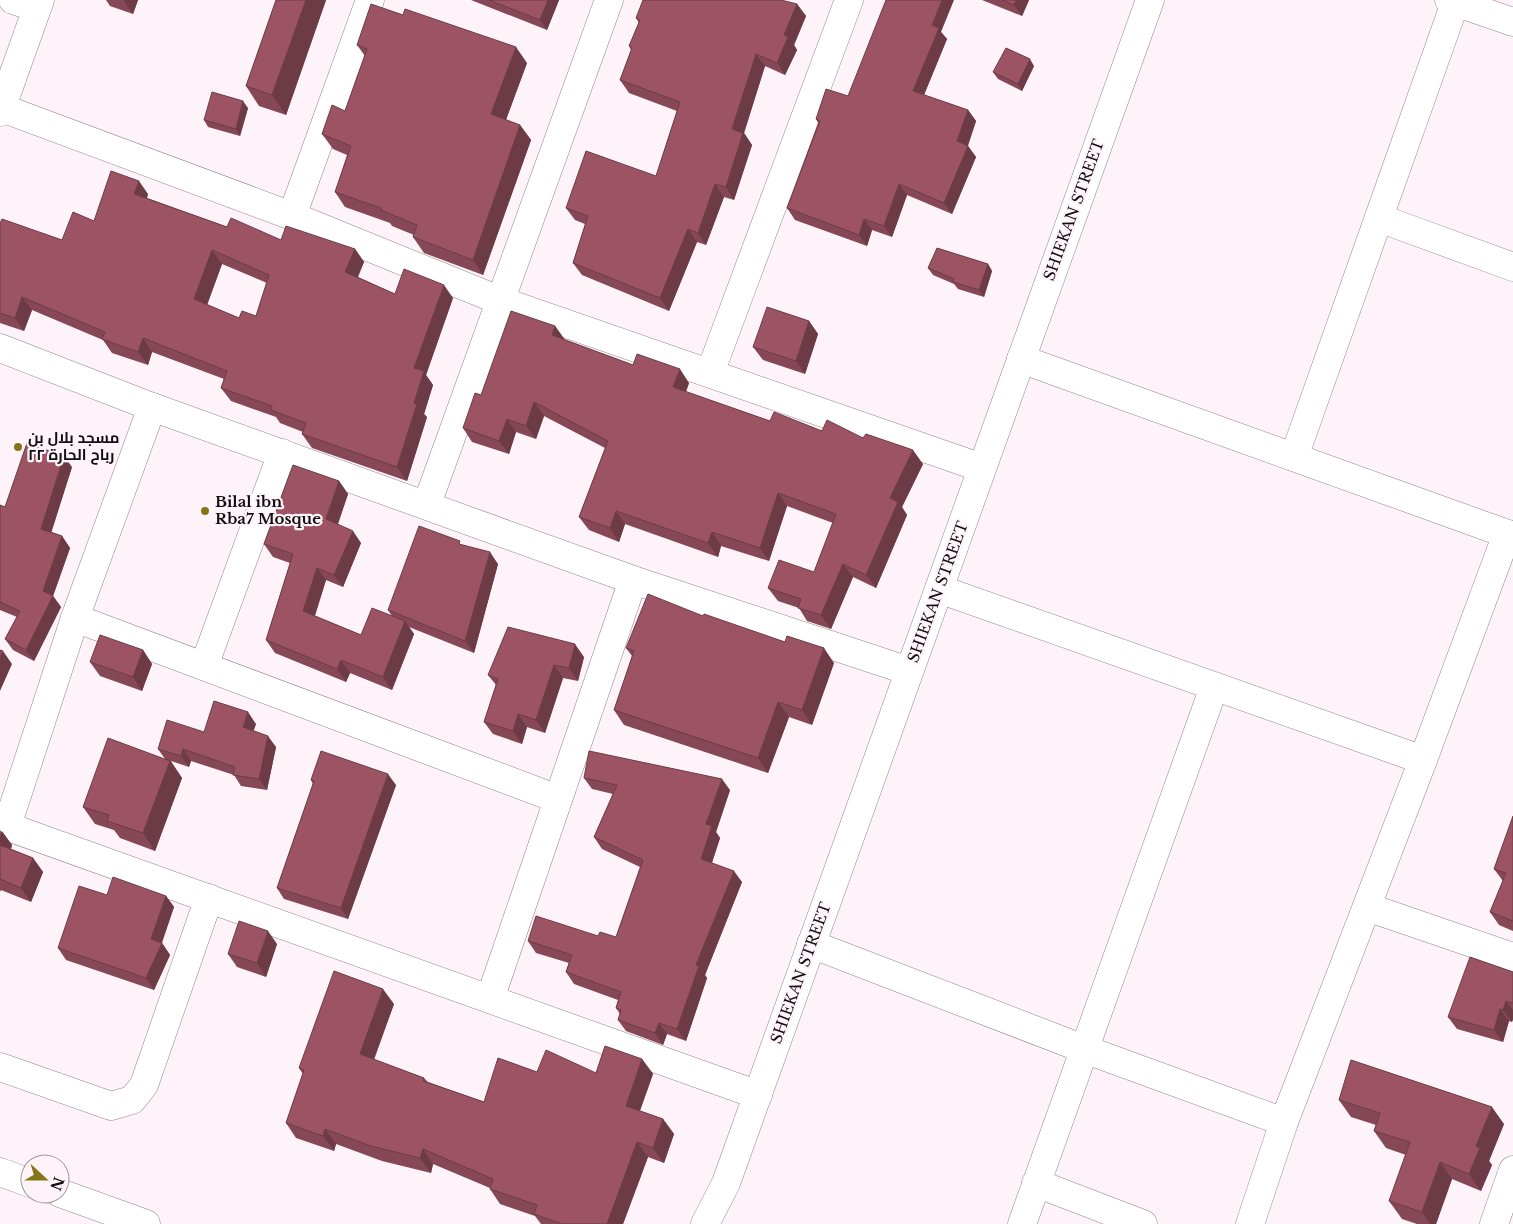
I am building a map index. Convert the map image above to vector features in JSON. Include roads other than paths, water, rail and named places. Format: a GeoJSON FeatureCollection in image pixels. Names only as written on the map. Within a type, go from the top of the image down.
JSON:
{"type":"FeatureCollection","features":[{"type":"Feature","properties":{"kind":"street"},"geometry":{"type":"LineString","coordinates":[[292,216],[370,0]]}},
{"type":"Feature","properties":{"kind":"street"},"geometry":{"type":"LineString","coordinates":[[427,504],[609,0]]}},
{"type":"Feature","properties":{"kind":"street"},"geometry":{"type":"LineString","coordinates":[[710,373],[849,0]]}},
{"type":"Feature","properties":{"kind":"street","name":"SHIEKAN STREET"},"geometry":{"type":"LineString","coordinates":[[705,1224],[726,1183],[758,1095],[1150,0]]}},
{"type":"Feature","properties":{"kind":"street"},"geometry":{"type":"LineString","coordinates":[[1294,457],[1379,218],[1453,1],[1513,22]]}},
{"type":"Feature","properties":{"kind":"street"},"geometry":{"type":"LineString","coordinates":[[30,3],[1,110],[292,216],[500,301],[982,468]]}},
{"type":"Feature","properties":{"kind":"street"},"geometry":{"type":"LineString","coordinates":[[1379,218],[1513,267]]}},
{"type":"Feature","properties":{"kind":"street"},"geometry":{"type":"LineString","coordinates":[[0,348],[152,407],[427,504],[633,580],[909,671]]}},
{"type":"Feature","properties":{"kind":"street"},"geometry":{"type":"LineString","coordinates":[[1021,359],[1510,535],[1284,1122],[1250,1224]]}},
{"type":"Feature","properties":{"kind":"street"},"geometry":{"type":"LineString","coordinates":[[152,407],[75,618],[3,825],[758,1095]]}},
{"type":"Feature","properties":{"kind":"street"},"geometry":{"type":"LineString","coordinates":[[204,666],[282,453]]}},
{"type":"Feature","properties":{"kind":"street"},"geometry":{"type":"LineString","coordinates":[[490,999],[633,580]]}},
{"type":"Feature","properties":{"kind":"street"},"geometry":{"type":"LineString","coordinates":[[939,589],[1423,760]]}},
{"type":"Feature","properties":{"kind":"street"},"geometry":{"type":"LineString","coordinates":[[75,618],[558,799]]}},
{"type":"Feature","properties":{"kind":"street"},"geometry":{"type":"LineString","coordinates":[[1022,1224],[1214,687]]}},
{"type":"Feature","properties":{"kind":"street"},"geometry":{"type":"LineString","coordinates":[[0,1067],[111,1106],[132,1100],[144,1085],[209,898]]}},
{"type":"Feature","properties":{"kind":"street"},"geometry":{"type":"LineString","coordinates":[[1367,907],[1513,957]]}},
{"type":"Feature","properties":{"kind":"street"},"geometry":{"type":"LineString","coordinates":[[811,944],[1084,1049],[1284,1122]]}},
{"type":"Feature","properties":{"kind":"street"},"geometry":{"type":"LineString","coordinates":[[1494,1224],[1508,1200],[1513,1170]]}},
{"type":"Feature","properties":{"kind":"street"},"geometry":{"type":"LineString","coordinates":[[0,1172],[20,1179]]}},
{"type":"Feature","properties":{"kind":"street","name":"SHIEKAN STREET"},"geometry":{"type":"LineString","coordinates":[[719,1224],[726,1183]]}},
{"type":"Feature","properties":{"kind":"street"},"geometry":{"type":"LineString","coordinates":[[1036,1183],[1143,1224]]}},
{"type":"Feature","properties":{"kind":"street"},"geometry":{"type":"LineString","coordinates":[[70,1197],[146,1224]]}},
{"type":"Feature","properties":{"kind":"place","name":"مسجد بلال بن رباح الحارة ٢٢"},"geometry":{"type":"Point","coordinates":[18,447]}},
{"type":"Feature","properties":{"kind":"place","name":"Bilal ibn Rba7 Mosque"},"geometry":{"type":"Point","coordinates":[205,511]}}]}
